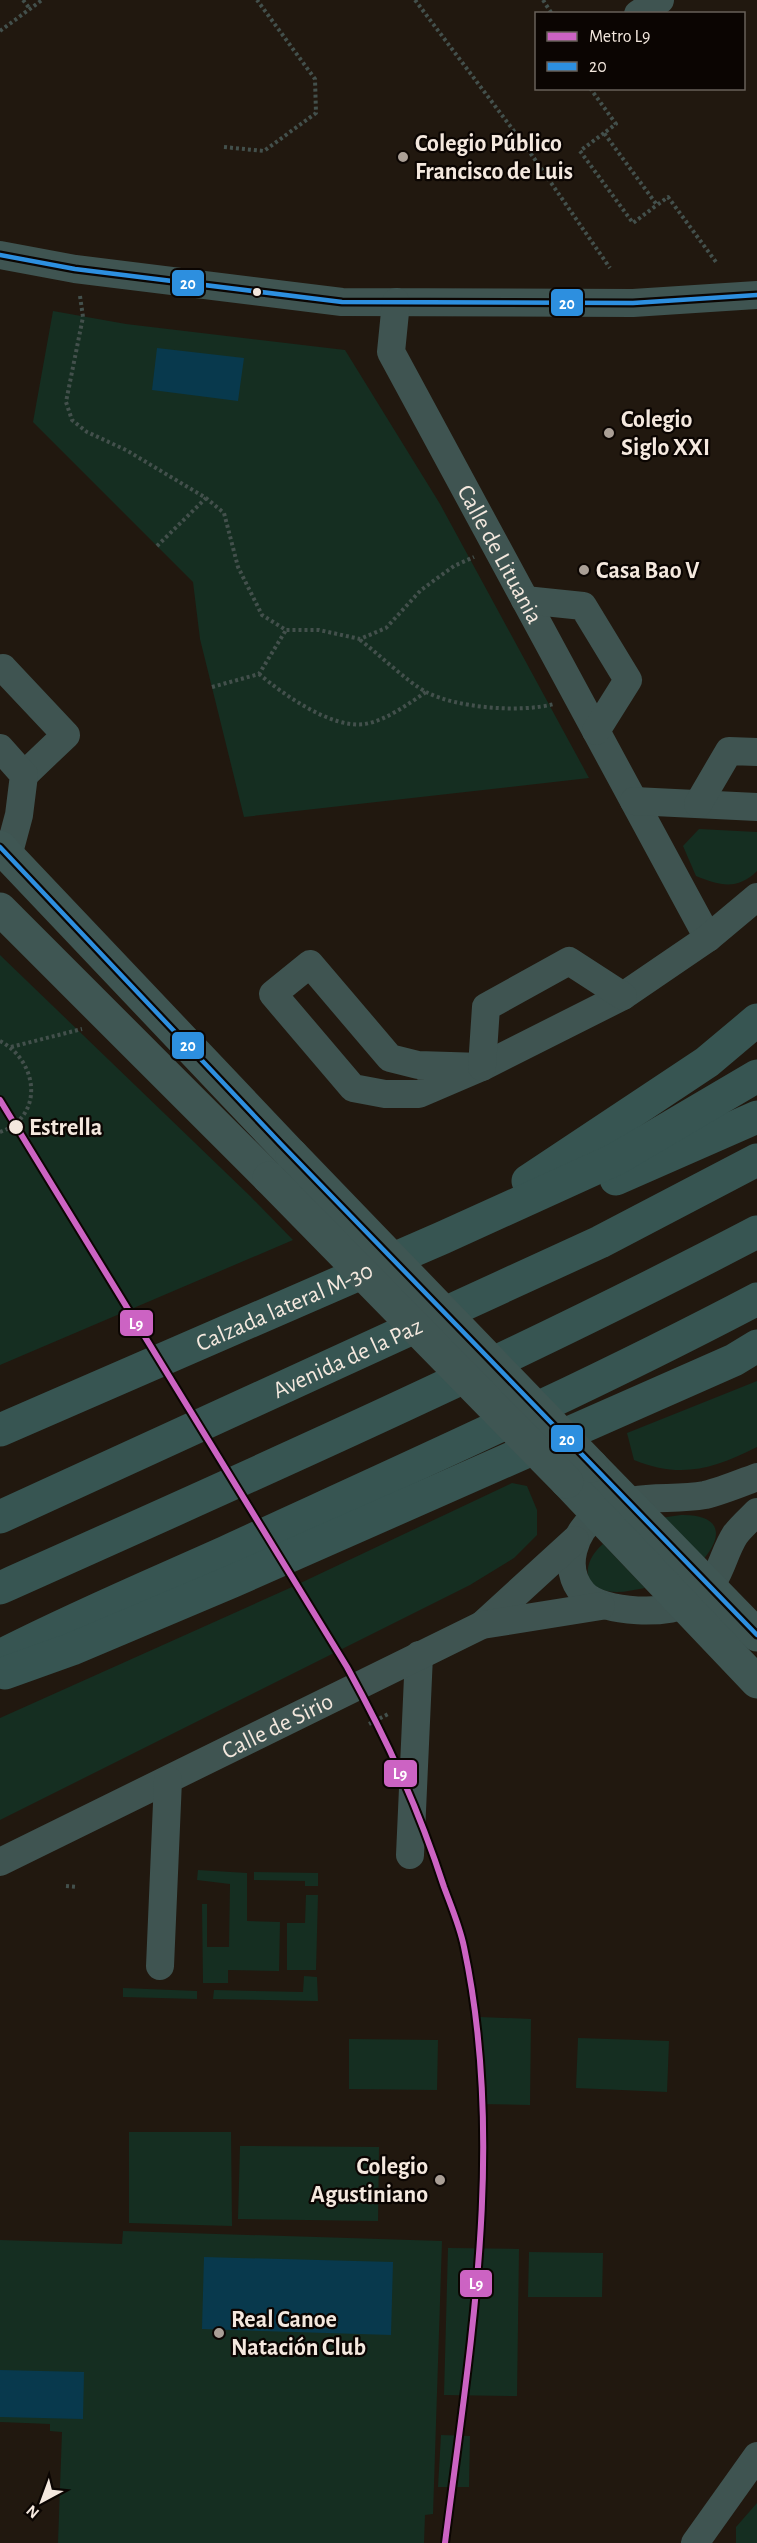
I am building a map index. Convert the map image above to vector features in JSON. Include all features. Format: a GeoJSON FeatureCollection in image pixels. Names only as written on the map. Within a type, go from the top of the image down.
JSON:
{"type":"FeatureCollection","features":[{"type":"Feature","properties":{"kind":"highway"},"geometry":{"type":"LineString","coordinates":[[442,1238],[707,1062],[757,1020]]}},
{"type":"Feature","properties":{"kind":"highway","name":"Calzada lateral M-30"},"geometry":{"type":"LineString","coordinates":[[0,1431],[442,1238],[616,1159],[757,1076]]}},
{"type":"Feature","properties":{"kind":"highway"},"geometry":{"type":"LineString","coordinates":[[442,1238],[545,1211],[757,1117]]}},
{"type":"Feature","properties":{"kind":"highway","name":"Avenida de la Paz"},"geometry":{"type":"LineString","coordinates":[[0,1517],[600,1242],[757,1160]]}},
{"type":"Feature","properties":{"kind":"highway"},"geometry":{"type":"LineString","coordinates":[[0,1588],[295,1456],[615,1307],[757,1232]]}},
{"type":"Feature","properties":{"kind":"highway"},"geometry":{"type":"LineString","coordinates":[[0,1656],[71,1620],[225,1552],[608,1373],[757,1299]]}},
{"type":"Feature","properties":{"kind":"highway"},"geometry":{"type":"LineString","coordinates":[[0,1674],[72,1649],[233,1581],[749,1353]]}},
{"type":"Feature","properties":{"kind":"main road"},"geometry":{"type":"LineString","coordinates":[[4,851],[292,1155],[579,1474],[612,1508],[709,1586],[757,1635]]}},
{"type":"Feature","properties":{"kind":"main road"},"geometry":{"type":"LineString","coordinates":[[0,909],[268,1178],[579,1474]]}},
{"type":"Feature","properties":{"kind":"main road"},"geometry":{"type":"LineString","coordinates":[[612,1508],[684,1607],[757,1682]]}},
{"type":"Feature","properties":{"kind":"street"},"geometry":{"type":"LineString","coordinates":[[641,12],[660,0]]}},
{"type":"Feature","properties":{"kind":"street"},"geometry":{"type":"LineString","coordinates":[[0,255],[75,269],[342,302],[455,305],[633,303],[757,295]]}},
{"type":"Feature","properties":{"kind":"street","name":"Calle de Lituania"},"geometry":{"type":"LineString","coordinates":[[396,302],[391,352],[708,938]]}},
{"type":"Feature","properties":{"kind":"street"},"geometry":{"type":"LineString","coordinates":[[525,600],[583,606],[628,680],[596,731]]}},
{"type":"Feature","properties":{"kind":"street"},"geometry":{"type":"LineString","coordinates":[[0,671],[3,668],[66,735],[24,775],[19,815],[4,851]]}},
{"type":"Feature","properties":{"kind":"street"},"geometry":{"type":"LineString","coordinates":[[0,748],[24,775]]}},
{"type":"Feature","properties":{"kind":"street"},"geometry":{"type":"LineString","coordinates":[[698,804],[729,751],[757,752]]}},
{"type":"Feature","properties":{"kind":"street"},"geometry":{"type":"LineString","coordinates":[[634,801],[757,807]]}},
{"type":"Feature","properties":{"kind":"street"},"geometry":{"type":"LineString","coordinates":[[482,1067],[417,1065],[390,1058],[310,964],[273,994],[353,1088],[385,1094],[419,1094],[482,1067],[623,996],[708,938],[757,897]]}},
{"type":"Feature","properties":{"kind":"street"},"geometry":{"type":"LineString","coordinates":[[482,1067],[486,1007],[569,962],[623,996]]}},
{"type":"Feature","properties":{"kind":"street"},"geometry":{"type":"LineString","coordinates":[[612,1508],[706,1494],[757,1477]]}},
{"type":"Feature","properties":{"kind":"street"},"geometry":{"type":"LineString","coordinates":[[706,1494],[723,1509],[734,1536]]}},
{"type":"Feature","properties":{"kind":"street","name":"Calle de Sirio"},"geometry":{"type":"LineString","coordinates":[[482,1625],[575,1540],[584,1527],[612,1508]]}},
{"type":"Feature","properties":{"kind":"street"},"geometry":{"type":"LineString","coordinates":[[684,1607],[697,1599],[709,1586],[722,1568],[734,1536],[757,1512]]}},
{"type":"Feature","properties":{"kind":"street"},"geometry":{"type":"LineString","coordinates":[[575,1540],[574,1576],[583,1593],[601,1606]]}},
{"type":"Feature","properties":{"kind":"street","name":"Calle de Sirio"},"geometry":{"type":"LineString","coordinates":[[0,1862],[482,1625],[601,1606],[666,1611],[684,1607]]}},
{"type":"Feature","properties":{"kind":"street"},"geometry":{"type":"LineString","coordinates":[[410,1855],[419,1655]]}},
{"type":"Feature","properties":{"kind":"street"},"geometry":{"type":"LineString","coordinates":[[160,1966],[168,1780]]}},
{"type":"Feature","properties":{"kind":"street"},"geometry":{"type":"LineString","coordinates":[[695,2543],[757,2456]]}},
{"type":"Feature","properties":{"kind":"path"},"geometry":{"type":"LineString","coordinates":[[24,0],[30,9]]}},
{"type":"Feature","properties":{"kind":"path"},"geometry":{"type":"LineString","coordinates":[[0,31],[42,0]]}},
{"type":"Feature","properties":{"kind":"path"},"geometry":{"type":"LineString","coordinates":[[224,147],[264,151],[316,113],[315,79],[257,0]]}},
{"type":"Feature","properties":{"kind":"path"},"geometry":{"type":"LineString","coordinates":[[415,0],[529,151],[610,268]]}},
{"type":"Feature","properties":{"kind":"path"},"geometry":{"type":"LineString","coordinates":[[591,90],[616,124],[580,151],[633,223],[668,197],[716,262]]}},
{"type":"Feature","properties":{"kind":"path"},"geometry":{"type":"LineString","coordinates":[[604,133],[657,205]]}},
{"type":"Feature","properties":{"kind":"path"},"geometry":{"type":"LineString","coordinates":[[75,269],[83,317],[66,402],[72,420],[87,432],[126,450],[206,498],[224,513],[238,567],[262,615],[286,630],[319,630],[360,639],[426,692],[470,704],[509,710],[549,705],[578,697]]}},
{"type":"Feature","properties":{"kind":"path"},"geometry":{"type":"LineString","coordinates":[[157,546],[206,498]]}},
{"type":"Feature","properties":{"kind":"path"},"geometry":{"type":"LineString","coordinates":[[360,639],[386,628],[400,610],[436,577],[496,546]]}},
{"type":"Feature","properties":{"kind":"path"},"geometry":{"type":"LineString","coordinates":[[212,687],[259,674],[286,630]]}},
{"type":"Feature","properties":{"kind":"path"},"geometry":{"type":"LineString","coordinates":[[259,674],[289,698],[328,718],[364,724],[398,711],[426,692]]}},
{"type":"Feature","properties":{"kind":"path"},"geometry":{"type":"LineString","coordinates":[[11,1047],[86,1028]]}},
{"type":"Feature","properties":{"kind":"path"},"geometry":{"type":"LineString","coordinates":[[0,1041],[11,1047],[28,1069],[31,1096],[19,1121],[0,1132]]}},
{"type":"Feature","properties":{"kind":"path"},"geometry":{"type":"LineString","coordinates":[[369,1724],[392,1713]]}},
{"type":"Feature","properties":{"kind":"path"},"geometry":{"type":"LineString","coordinates":[[66,1886],[78,1887]]}},
{"type":"Feature","properties":{"kind":"green space"},"geometry":{"type":"Polygon","coordinates":[[[53,311],[126,324],[345,350],[440,504],[589,778],[244,817],[200,639],[193,582],[33,422],[53,311]]]}},
{"type":"Feature","properties":{"kind":"green space"},"geometry":{"type":"Polygon","coordinates":[[[699,829],[757,832],[757,871],[735,884],[720,884],[696,876],[683,846],[699,829]]]}},
{"type":"Feature","properties":{"kind":"green space"},"geometry":{"type":"Polygon","coordinates":[[[0,955],[293,1240],[0,1365],[0,955]]]}},
{"type":"Feature","properties":{"kind":"green space"},"geometry":{"type":"Polygon","coordinates":[[[757,1381],[757,1447],[726,1461],[697,1469],[667,1469],[634,1460],[627,1433],[757,1381]]]}},
{"type":"Feature","properties":{"kind":"green space"},"geometry":{"type":"Polygon","coordinates":[[[512,1483],[527,1486],[537,1510],[537,1535],[514,1558],[470,1585],[0,1820],[0,1718],[292,1587],[512,1483]]]}},
{"type":"Feature","properties":{"kind":"green space"},"geometry":{"type":"Polygon","coordinates":[[[681,1515],[704,1518],[715,1528],[714,1543],[701,1562],[660,1518],[681,1515]]]}},
{"type":"Feature","properties":{"kind":"green space"},"geometry":{"type":"Polygon","coordinates":[[[603,1544],[645,1588],[612,1592],[598,1588],[592,1583],[589,1577],[589,1563],[603,1544]]]}},
{"type":"Feature","properties":{"kind":"green space"},"geometry":{"type":"Polygon","coordinates":[[[198,1870],[247,1873],[247,1921],[280,1922],[279,1971],[228,1970],[228,1983],[203,1983],[202,1904],[207,1904],[207,1947],[229,1947],[230,1884],[197,1880],[198,1870]]]}},
{"type":"Feature","properties":{"kind":"green space"},"geometry":{"type":"Polygon","coordinates":[[[254,1872],[318,1873],[318,1886],[305,1886],[305,1881],[254,1880],[254,1872]]]}},
{"type":"Feature","properties":{"kind":"green space"},"geometry":{"type":"Polygon","coordinates":[[[306,1895],[318,1895],[316,1970],[287,1970],[287,1923],[305,1923],[306,1895]]]}},
{"type":"Feature","properties":{"kind":"green space"},"geometry":{"type":"Polygon","coordinates":[[[304,1976],[317,1977],[318,2001],[213,1999],[214,1990],[303,1992],[304,1976]]]}},
{"type":"Feature","properties":{"kind":"green space"},"geometry":{"type":"Polygon","coordinates":[[[123,1988],[197,1991],[197,1999],[123,1997],[123,1988]]]}},
{"type":"Feature","properties":{"kind":"green space"},"geometry":{"type":"Polygon","coordinates":[[[480,2017],[531,2019],[530,2105],[478,2104],[480,2017]]]}},
{"type":"Feature","properties":{"kind":"green space"},"geometry":{"type":"Polygon","coordinates":[[[578,2038],[669,2041],[667,2092],[576,2088],[578,2038]]]}},
{"type":"Feature","properties":{"kind":"green space"},"geometry":{"type":"Polygon","coordinates":[[[349,2039],[438,2040],[437,2090],[349,2089],[349,2039]]]}},
{"type":"Feature","properties":{"kind":"green space"},"geometry":{"type":"Polygon","coordinates":[[[129,2132],[231,2132],[232,2226],[129,2223],[129,2132]]]}},
{"type":"Feature","properties":{"kind":"green space"},"geometry":{"type":"Polygon","coordinates":[[[240,2146],[379,2147],[378,2221],[238,2219],[240,2146]]]}},
{"type":"Feature","properties":{"kind":"green space","name":"Real Canoe Natación Club"},"geometry":{"type":"Polygon","coordinates":[[[123,2231],[442,2241],[433,2514],[425,2515],[424,2543],[58,2543],[62,2432],[50,2431],[50,2424],[0,2422],[0,2240],[122,2244],[123,2231]]]}},
{"type":"Feature","properties":{"kind":"green space"},"geometry":{"type":"Polygon","coordinates":[[[448,2248],[519,2249],[517,2396],[444,2395],[448,2248]]]}},
{"type":"Feature","properties":{"kind":"green space"},"geometry":{"type":"Polygon","coordinates":[[[529,2252],[603,2253],[602,2297],[528,2297],[529,2252]]]}},
{"type":"Feature","properties":{"kind":"green space"},"geometry":{"type":"Polygon","coordinates":[[[441,2435],[470,2436],[469,2487],[438,2487],[441,2435]]]}},
{"type":"Feature","properties":{"kind":"green space"},"geometry":{"type":"Polygon","coordinates":[[[757,2503],[757,2543],[736,2543],[736,2527],[757,2503]]]}},
{"type":"Feature","properties":{"kind":"water"},"geometry":{"type":"Polygon","coordinates":[[[157,348],[244,358],[238,401],[152,390],[157,348]]]}},
{"type":"Feature","properties":{"kind":"water"},"geometry":{"type":"Polygon","coordinates":[[[204,2257],[393,2262],[391,2335],[202,2329],[204,2257]]]}},
{"type":"Feature","properties":{"kind":"water"},"geometry":{"type":"Polygon","coordinates":[[[0,2370],[84,2372],[83,2419],[0,2417],[0,2370]]]}},
{"type":"Feature","properties":{"kind":"metro line","name":"L9"},"geometry":{"type":"LineString","coordinates":[[0,1100],[347,1667],[412,1801],[460,1932],[476,2021],[482,2096],[483,2171],[480,2245],[473,2320],[445,2543]]}},
{"type":"Feature","properties":{"kind":"transit line","name":"20"},"geometry":{"type":"LineString","coordinates":[[0,255],[75,269],[342,302],[633,303],[757,295]]}},
{"type":"Feature","properties":{"kind":"transit line","name":"20"},"geometry":{"type":"LineString","coordinates":[[0,847],[281,1144],[757,1635]]}},
{"type":"Feature","properties":{"kind":"place","name":"Colegio Público Francisco de Luis"},"geometry":{"type":"Point","coordinates":[403,157]}},
{"type":"Feature","properties":{"kind":"place","name":"Colegio Siglo XXI"},"geometry":{"type":"Point","coordinates":[609,433]}},
{"type":"Feature","properties":{"kind":"place","name":"Casa Bao V"},"geometry":{"type":"Point","coordinates":[584,570]}},
{"type":"Feature","properties":{"kind":"place","name":"Estrella"},"geometry":{"type":"Point","coordinates":[16,1127]}},
{"type":"Feature","properties":{"kind":"place","name":"Colegio Agustiniano"},"geometry":{"type":"Point","coordinates":[440,2180]}},
{"type":"Feature","properties":{"kind":"place","name":"Real Canoe Natación Club"},"geometry":{"type":"Point","coordinates":[219,2333]}}]}
